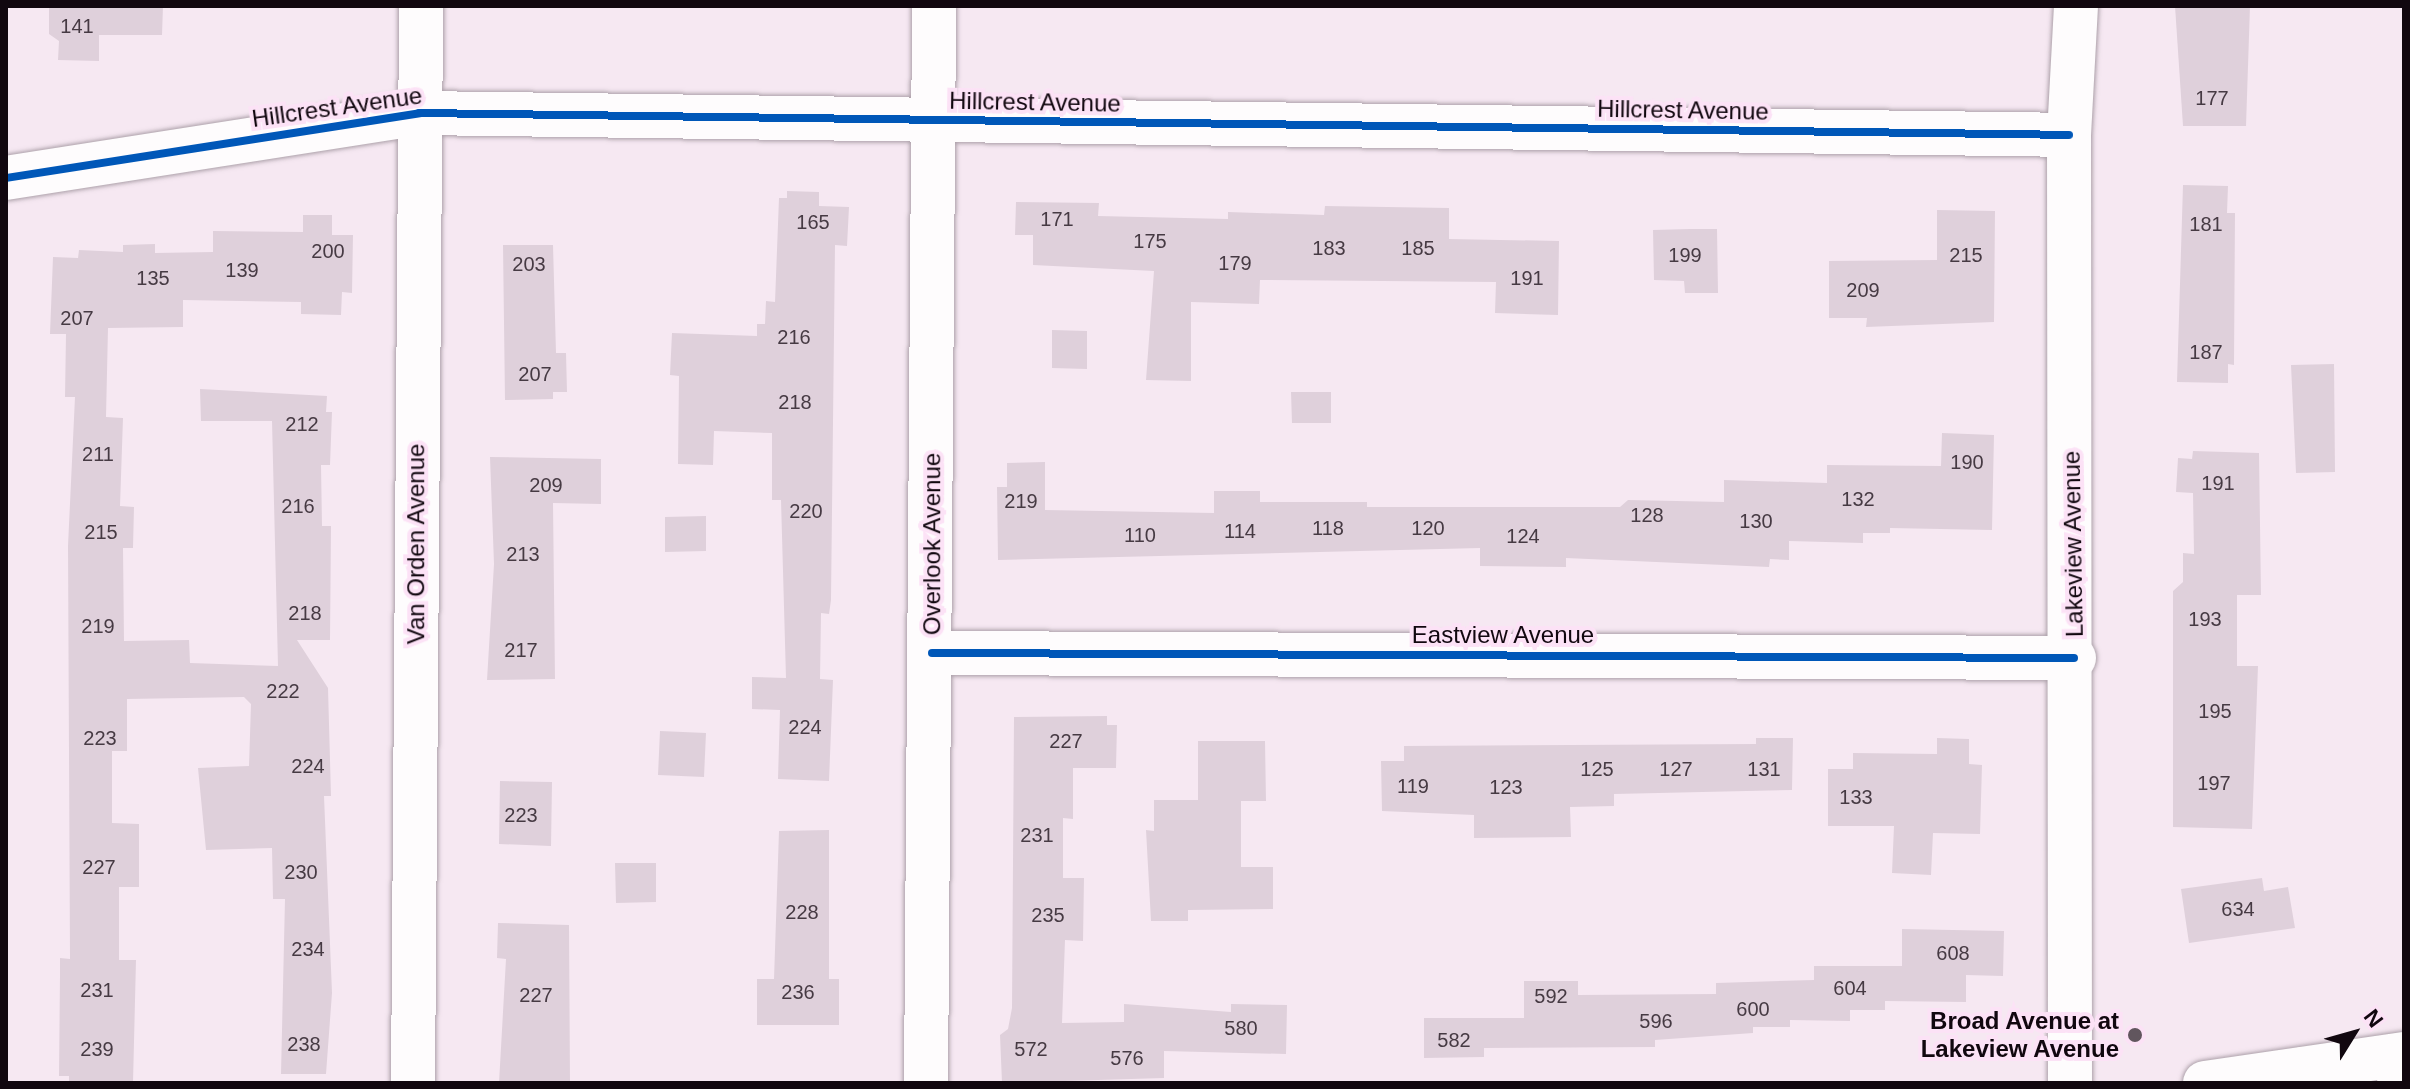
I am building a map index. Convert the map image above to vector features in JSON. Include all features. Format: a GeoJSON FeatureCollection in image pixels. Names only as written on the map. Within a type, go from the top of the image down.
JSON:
{"type":"FeatureCollection","features":[{"type":"Feature","properties":{"kind":"main road","name":"Van Orden Avenue"},"geometry":{"type":"LineString","coordinates":[[413,1083],[421,6]]}},
{"type":"Feature","properties":{"kind":"main road","name":"Overlook Avenue"},"geometry":{"type":"LineString","coordinates":[[926,1083],[932,653],[934,6]]}},
{"type":"Feature","properties":{"kind":"main road","name":"Lakeview Avenue"},"geometry":{"type":"LineString","coordinates":[[2070,1083],[2074,658],[2069,135],[2076,6]]}},
{"type":"Feature","properties":{"kind":"main road","name":"Hillcrest Avenue"},"geometry":{"type":"LineString","coordinates":[[6,178],[419,113],[2069,135]]}},
{"type":"Feature","properties":{"kind":"main road","name":"Eastview Avenue"},"geometry":{"type":"LineString","coordinates":[[932,653],[2074,658]]}},
{"type":"Feature","properties":{"kind":"main road"},"geometry":{"type":"LineString","coordinates":[[2205,1083],[2293,1076],[2404,1054]]}},
{"type":"Feature","properties":{"kind":"main road"},"geometry":{"type":"LineString","coordinates":[[2399,1083],[2404,1071]]}},
{"type":"Feature","properties":{"kind":"building"},"geometry":{"type":"Polygon","coordinates":[[[49,6],[163,6],[162,35],[99,35],[99,61],[58,60],[59,41],[49,34],[49,6]]]}},
{"type":"Feature","properties":{"kind":"building"},"geometry":{"type":"Polygon","coordinates":[[[2175,6],[2250,6],[2246,126],[2183,126],[2175,6]]]}},
{"type":"Feature","properties":{"kind":"building"},"geometry":{"type":"Polygon","coordinates":[[[2183,185],[2228,186],[2227,213],[2235,213],[2234,365],[2228,364],[2228,383],[2177,382],[2183,185]]]}},
{"type":"Feature","properties":{"kind":"building"},"geometry":{"type":"Polygon","coordinates":[[[787,191],[819,192],[819,206],[849,207],[847,246],[835,245],[831,600],[829,614],[821,613],[820,679],[833,680],[829,781],[778,779],[780,710],[752,709],[752,677],[786,678],[781,500],[772,500],[772,433],[714,431],[713,465],[678,464],[679,376],[670,375],[672,333],[757,336],[757,324],[765,324],[766,301],[775,302],[779,198],[787,198],[787,191]]]}},
{"type":"Feature","properties":{"kind":"building"},"geometry":{"type":"Polygon","coordinates":[[[1016,202],[1099,203],[1098,216],[1228,219],[1228,212],[1324,215],[1325,206],[1449,208],[1449,239],[1559,241],[1558,315],[1495,313],[1496,282],[1260,280],[1259,304],[1191,302],[1191,381],[1146,380],[1154,271],[1033,265],[1033,235],[1015,235],[1016,202]]]}},
{"type":"Feature","properties":{"kind":"building"},"geometry":{"type":"Polygon","coordinates":[[[1937,210],[1995,211],[1994,322],[1866,327],[1867,318],[1829,318],[1829,261],[1937,260],[1937,210]]]}},
{"type":"Feature","properties":{"kind":"building"},"geometry":{"type":"Polygon","coordinates":[[[303,215],[332,215],[332,235],[353,235],[352,293],[342,292],[341,315],[301,314],[301,302],[183,300],[183,327],[108,328],[106,417],[123,418],[120,506],[134,507],[133,548],[123,548],[124,641],[189,640],[190,663],[278,666],[272,421],[201,421],[200,389],[327,396],[326,412],[332,412],[330,465],[321,465],[322,526],[331,526],[330,640],[297,640],[328,688],[331,796],[324,796],[332,993],[326,1074],[281,1074],[285,899],[273,899],[272,848],[206,850],[198,768],[249,766],[251,704],[244,697],[127,699],[127,751],[112,751],[112,823],[139,824],[139,887],[119,887],[119,960],[136,960],[133,1083],[69,1083],[69,1076],[59,1076],[60,958],[70,959],[68,546],[75,397],[65,397],[66,334],[50,334],[53,257],[78,258],[79,250],[123,252],[123,245],[155,244],[155,253],[213,252],[213,231],[303,232],[303,215]]]}},
{"type":"Feature","properties":{"kind":"building"},"geometry":{"type":"Polygon","coordinates":[[[1717,229],[1718,293],[1685,293],[1684,281],[1654,280],[1653,230],[1717,229]]]}},
{"type":"Feature","properties":{"kind":"building"},"geometry":{"type":"Polygon","coordinates":[[[503,245],[553,245],[556,353],[566,353],[567,392],[553,392],[553,399],[505,400],[503,245]]]}},
{"type":"Feature","properties":{"kind":"building"},"geometry":{"type":"Polygon","coordinates":[[[1052,330],[1087,331],[1087,369],[1052,368],[1052,330]]]}},
{"type":"Feature","properties":{"kind":"building"},"geometry":{"type":"Polygon","coordinates":[[[2334,364],[2335,472],[2296,473],[2291,365],[2334,364]]]}},
{"type":"Feature","properties":{"kind":"building"},"geometry":{"type":"Polygon","coordinates":[[[1291,392],[1331,392],[1331,423],[1292,423],[1291,392]]]}},
{"type":"Feature","properties":{"kind":"building"},"geometry":{"type":"Polygon","coordinates":[[[1942,433],[1994,435],[1992,530],[1890,528],[1890,533],[1863,533],[1863,543],[1789,541],[1789,560],[1770,559],[1769,567],[1566,558],[1566,567],[1480,566],[1480,548],[998,560],[997,487],[1007,487],[1007,463],[1045,462],[1045,510],[1214,513],[1214,491],[1260,491],[1260,502],[1367,502],[1367,507],[1620,507],[1628,500],[1724,502],[1724,480],[1827,483],[1827,465],[1941,466],[1942,433]]]}},
{"type":"Feature","properties":{"kind":"building"},"geometry":{"type":"Polygon","coordinates":[[[2193,451],[2259,453],[2261,595],[2237,595],[2237,666],[2258,666],[2252,829],[2173,827],[2173,591],[2183,582],[2183,553],[2194,554],[2193,493],[2176,492],[2178,458],[2192,459],[2193,451]]]}},
{"type":"Feature","properties":{"kind":"building"},"geometry":{"type":"Polygon","coordinates":[[[490,457],[601,459],[601,504],[553,503],[555,679],[487,680],[494,564],[490,457]]]}},
{"type":"Feature","properties":{"kind":"building"},"geometry":{"type":"Polygon","coordinates":[[[706,516],[706,551],[665,552],[665,517],[706,516]]]}},
{"type":"Feature","properties":{"kind":"building"},"geometry":{"type":"Polygon","coordinates":[[[1107,716],[1107,725],[1117,725],[1116,768],[1073,768],[1073,819],[1063,818],[1063,878],[1084,878],[1083,941],[1065,940],[1062,1023],[1124,1022],[1124,1004],[1231,1012],[1231,1004],[1287,1005],[1286,1054],[1164,1051],[1164,1078],[1002,1083],[1000,1035],[1008,1029],[1012,1008],[1014,717],[1107,716]]]}},
{"type":"Feature","properties":{"kind":"building"},"geometry":{"type":"Polygon","coordinates":[[[660,731],[706,733],[704,777],[658,775],[660,731]]]}},
{"type":"Feature","properties":{"kind":"building"},"geometry":{"type":"Polygon","coordinates":[[[1756,738],[1793,738],[1792,790],[1614,794],[1614,806],[1570,807],[1571,837],[1474,838],[1474,815],[1382,811],[1381,761],[1404,761],[1404,746],[1756,744],[1756,738]]]}},
{"type":"Feature","properties":{"kind":"building"},"geometry":{"type":"Polygon","coordinates":[[[1937,738],[1969,739],[1969,764],[1982,765],[1980,834],[1933,833],[1931,875],[1892,873],[1894,826],[1828,826],[1828,769],[1853,769],[1853,753],[1937,754],[1937,738]]]}},
{"type":"Feature","properties":{"kind":"building"},"geometry":{"type":"Polygon","coordinates":[[[1198,741],[1265,741],[1266,801],[1241,801],[1241,867],[1273,867],[1273,909],[1188,910],[1188,921],[1151,921],[1146,830],[1154,831],[1154,800],[1198,800],[1198,741]]]}},
{"type":"Feature","properties":{"kind":"building"},"geometry":{"type":"Polygon","coordinates":[[[500,781],[552,782],[551,846],[499,844],[500,781]]]}},
{"type":"Feature","properties":{"kind":"building"},"geometry":{"type":"Polygon","coordinates":[[[829,830],[829,979],[839,979],[839,1025],[757,1025],[757,979],[774,979],[779,831],[829,830]]]}},
{"type":"Feature","properties":{"kind":"building"},"geometry":{"type":"Polygon","coordinates":[[[615,863],[656,863],[656,902],[616,903],[615,863]]]}},
{"type":"Feature","properties":{"kind":"building"},"geometry":{"type":"Polygon","coordinates":[[[2262,878],[2264,891],[2288,887],[2295,928],[2189,943],[2181,889],[2262,878]]]}},
{"type":"Feature","properties":{"kind":"building"},"geometry":{"type":"Polygon","coordinates":[[[498,923],[569,925],[570,1083],[499,1083],[506,959],[497,958],[498,923]]]}},
{"type":"Feature","properties":{"kind":"building"},"geometry":{"type":"Polygon","coordinates":[[[1902,929],[2004,931],[2003,976],[1966,975],[1966,1002],[1885,1001],[1885,1010],[1850,1010],[1850,1021],[1790,1020],[1790,1027],[1753,1027],[1753,1033],[1655,1040],[1655,1047],[1484,1048],[1484,1057],[1424,1058],[1424,1018],[1524,1018],[1524,981],[1578,981],[1578,995],[1716,994],[1716,983],[1814,980],[1814,966],[1902,966],[1902,929]]]}},
{"type":"Feature","properties":{"kind":"cycle path"},"geometry":{"type":"LineString","coordinates":[[6,178],[419,113],[2069,135]]}},
{"type":"Feature","properties":{"kind":"cycle path"},"geometry":{"type":"LineString","coordinates":[[932,653],[2074,658]]}},
{"type":"Feature","properties":{"kind":"place","name":"Broad Avenue at Lakeview Avenue"},"geometry":{"type":"Point","coordinates":[2135,1035]}}]}
